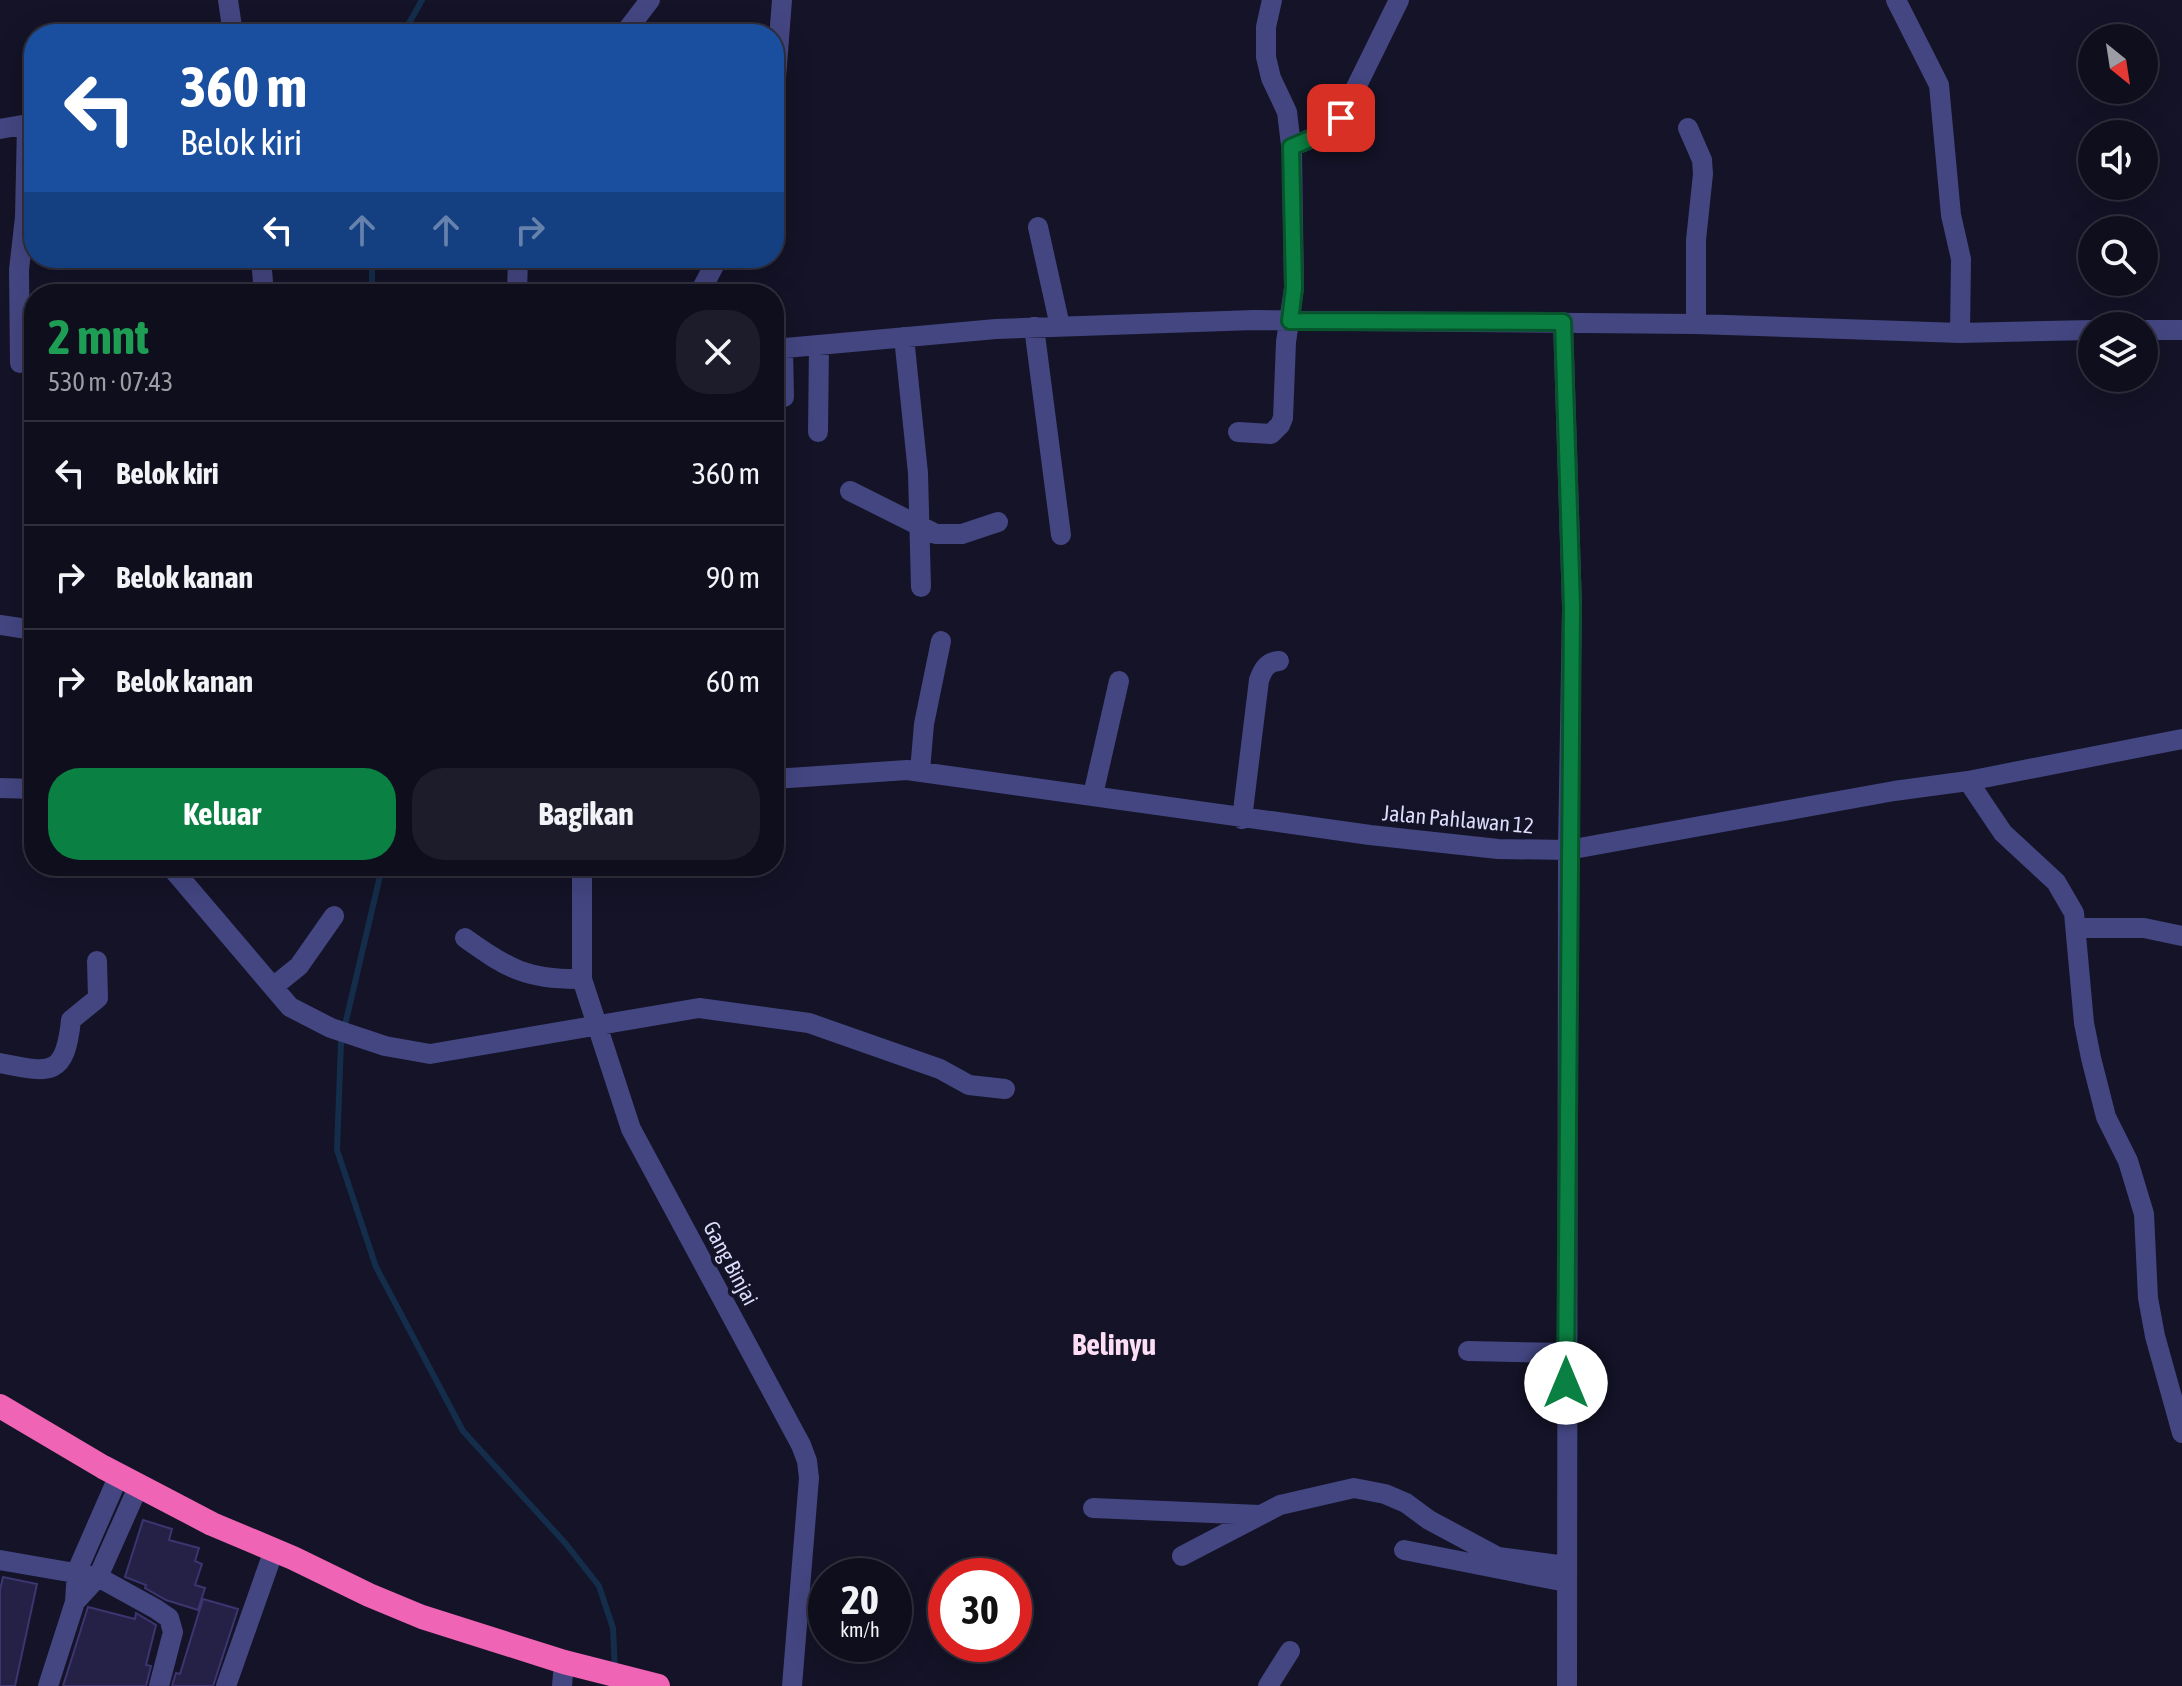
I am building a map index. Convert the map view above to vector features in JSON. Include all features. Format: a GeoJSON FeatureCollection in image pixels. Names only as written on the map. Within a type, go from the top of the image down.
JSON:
{"type":"FeatureCollection","features":[{"type":"Feature","properties":{"kind":"highway"},"geometry":{"type":"LineString","coordinates":[[0,1406],[212,1524],[422,1617],[563,1674],[614,1675],[658,1686]]}},
{"type":"Feature","properties":{"kind":"street"},"geometry":{"type":"LineString","coordinates":[[228,0],[232,24]]}},
{"type":"Feature","properties":{"kind":"street"},"geometry":{"type":"LineString","coordinates":[[632,24],[650,0]]}},
{"type":"Feature","properties":{"kind":"street"},"geometry":{"type":"LineString","coordinates":[[780,24],[782,0]]}},
{"type":"Feature","properties":{"kind":"street"},"geometry":{"type":"LineString","coordinates":[[1238,432],[1271,434],[1283,418],[1286,342],[1294,288],[1291,147],[1287,112],[1271,78],[1266,57],[1266,27],[1272,0]]}},
{"type":"Feature","properties":{"kind":"street"},"geometry":{"type":"LineString","coordinates":[[1291,147],[1324,133],[1341,118],[1399,0]]}},
{"type":"Feature","properties":{"kind":"street"},"geometry":{"type":"LineString","coordinates":[[1896,0],[1939,85],[1951,215],[1961,259],[1960,333]]}},
{"type":"Feature","properties":{"kind":"street"},"geometry":{"type":"LineString","coordinates":[[0,129],[24,125]]}},
{"type":"Feature","properties":{"kind":"street"},"geometry":{"type":"LineString","coordinates":[[1688,128],[1702,160],[1703,174],[1696,240],[1696,324]]}},
{"type":"Feature","properties":{"kind":"street"},"geometry":{"type":"LineString","coordinates":[[24,226],[19,270],[24,327]]}},
{"type":"Feature","properties":{"kind":"street"},"geometry":{"type":"LineString","coordinates":[[1038,227],[1060,326]]}},
{"type":"Feature","properties":{"kind":"street"},"geometry":{"type":"LineString","coordinates":[[784,348],[1034,327],[1290,321],[1696,324],[1960,333],[2078,330]]}},
{"type":"Feature","properties":{"kind":"street"},"geometry":{"type":"LineString","coordinates":[[1563,322],[1572,607],[1568,850],[1567,1686]]}},
{"type":"Feature","properties":{"kind":"street"},"geometry":{"type":"LineString","coordinates":[[1034,327],[1061,535]]}},
{"type":"Feature","properties":{"kind":"street"},"geometry":{"type":"LineString","coordinates":[[2158,330],[2182,330]]}},
{"type":"Feature","properties":{"kind":"street"},"geometry":{"type":"LineString","coordinates":[[904,337],[918,473],[921,587]]}},
{"type":"Feature","properties":{"kind":"street"},"geometry":{"type":"LineString","coordinates":[[818,432],[819,345]]}},
{"type":"Feature","properties":{"kind":"street"},"geometry":{"type":"LineString","coordinates":[[0,369],[24,362]]}},
{"type":"Feature","properties":{"kind":"street"},"geometry":{"type":"LineString","coordinates":[[850,491],[936,534],[949,536],[998,522]]}},
{"type":"Feature","properties":{"kind":"street"},"geometry":{"type":"LineString","coordinates":[[0,625],[24,629]]}},
{"type":"Feature","properties":{"kind":"street"},"geometry":{"type":"LineString","coordinates":[[920,771],[924,724],[941,641]]}},
{"type":"Feature","properties":{"kind":"street"},"geometry":{"type":"LineString","coordinates":[[1242,819],[1259,680],[1263,669],[1279,661]]}},
{"type":"Feature","properties":{"kind":"street"},"geometry":{"type":"LineString","coordinates":[[1093,795],[1119,681]]}},
{"type":"Feature","properties":{"kind":"street","name":"Jalan Pahlawan 12"},"geometry":{"type":"LineString","coordinates":[[784,778],[920,771],[1242,819],[1498,849],[1568,850],[1894,791],[1968,781],[2182,739]]}},
{"type":"Feature","properties":{"kind":"street"},"geometry":{"type":"LineString","coordinates":[[1968,781],[2003,833],[2056,882],[2074,913],[2084,1023],[2091,1058],[2106,1117],[2128,1161],[2144,1214],[2148,1298],[2155,1336],[2182,1433]]}},
{"type":"Feature","properties":{"kind":"street"},"geometry":{"type":"LineString","coordinates":[[0,788],[24,789]]}},
{"type":"Feature","properties":{"kind":"street"},"geometry":{"type":"LineString","coordinates":[[179,876],[290,1007],[331,1028],[385,1046],[430,1054],[699,1008],[809,1023],[940,1069],[969,1085],[1005,1089]]}},
{"type":"Feature","properties":{"kind":"street","name":"Gang Binjai"},"geometry":{"type":"LineString","coordinates":[[582,876],[582,979],[631,1129],[807,1461],[809,1478],[792,1686]]}},
{"type":"Feature","properties":{"kind":"street"},"geometry":{"type":"LineString","coordinates":[[273,987],[299,966],[334,916]]}},
{"type":"Feature","properties":{"kind":"street"},"geometry":{"type":"LineString","coordinates":[[2076,928],[2144,928],[2182,936]]}},
{"type":"Feature","properties":{"kind":"street"},"geometry":{"type":"LineString","coordinates":[[465,938],[521,973],[556,979],[582,979]]}},
{"type":"Feature","properties":{"kind":"street"},"geometry":{"type":"LineString","coordinates":[[0,1063],[41,1072],[53,1067],[68,1049],[71,1020],[98,998],[97,961]]}},
{"type":"Feature","properties":{"kind":"street"},"geometry":{"type":"LineString","coordinates":[[1468,1351],[1566,1353]]}},
{"type":"Feature","properties":{"kind":"street"},"geometry":{"type":"LineString","coordinates":[[48,1686],[75,1602],[77,1571],[129,1480]]}},
{"type":"Feature","properties":{"kind":"street"},"geometry":{"type":"LineString","coordinates":[[75,1602],[98,1577],[129,1480]]}},
{"type":"Feature","properties":{"kind":"street"},"geometry":{"type":"LineString","coordinates":[[1182,1556],[1280,1505],[1354,1488],[1385,1494],[1406,1503],[1429,1520],[1498,1557],[1566,1574]]}},
{"type":"Feature","properties":{"kind":"street"},"geometry":{"type":"LineString","coordinates":[[1093,1508],[1260,1515]]}},
{"type":"Feature","properties":{"kind":"street"},"geometry":{"type":"LineString","coordinates":[[226,1686],[274,1550]]}},
{"type":"Feature","properties":{"kind":"street"},"geometry":{"type":"LineString","coordinates":[[1404,1550],[1566,1574]]}},
{"type":"Feature","properties":{"kind":"street"},"geometry":{"type":"LineString","coordinates":[[0,1560],[98,1577],[169,1618],[173,1632],[159,1686]]}},
{"type":"Feature","properties":{"kind":"street"},"geometry":{"type":"LineString","coordinates":[[1268,1686],[1290,1651]]}},
{"type":"Feature","properties":{"kind":"building"},"geometry":{"type":"Polygon","coordinates":[[[143,1520],[172,1529],[169,1540],[199,1548],[195,1561],[202,1564],[195,1585],[205,1588],[198,1610],[166,1600],[145,1588],[146,1585],[125,1577],[143,1520]]]}},
{"type":"Feature","properties":{"kind":"building"},"geometry":{"type":"Polygon","coordinates":[[[3,1577],[37,1584],[15,1686],[0,1686],[0,1590],[3,1577]]]}},
{"type":"Feature","properties":{"kind":"building"},"geometry":{"type":"Polygon","coordinates":[[[203,1599],[238,1609],[213,1686],[172,1686],[176,1673],[180,1674],[203,1599]]]}},
{"type":"Feature","properties":{"kind":"building"},"geometry":{"type":"Polygon","coordinates":[[[88,1607],[135,1619],[136,1613],[156,1625],[146,1665],[151,1666],[146,1686],[63,1686],[88,1607]]]}},
{"type":"Feature","properties":{"kind":"waterway"},"geometry":{"type":"LineString","coordinates":[[409,24],[422,0]]}},
{"type":"Feature","properties":{"kind":"waterway"},"geometry":{"type":"LineString","coordinates":[[372,268],[372,284]]}},
{"type":"Feature","properties":{"kind":"waterway"},"geometry":{"type":"LineString","coordinates":[[380,876],[341,1042],[337,1150],[376,1267],[463,1431],[566,1544],[599,1586],[613,1628],[615,1670]]}},
{"type":"Feature","properties":{"kind":"district","name":"Belinyu"},"geometry":{"type":"Point","coordinates":[1114,1344]}},
{"type":"Feature","properties":{"kind":"route"},"geometry":{"type":"LineString","coordinates":[[1341,118],[1324,133],[1291,147],[1294,288],[1290,321],[1563,322],[1572,607],[1566,1383]]}}]}
